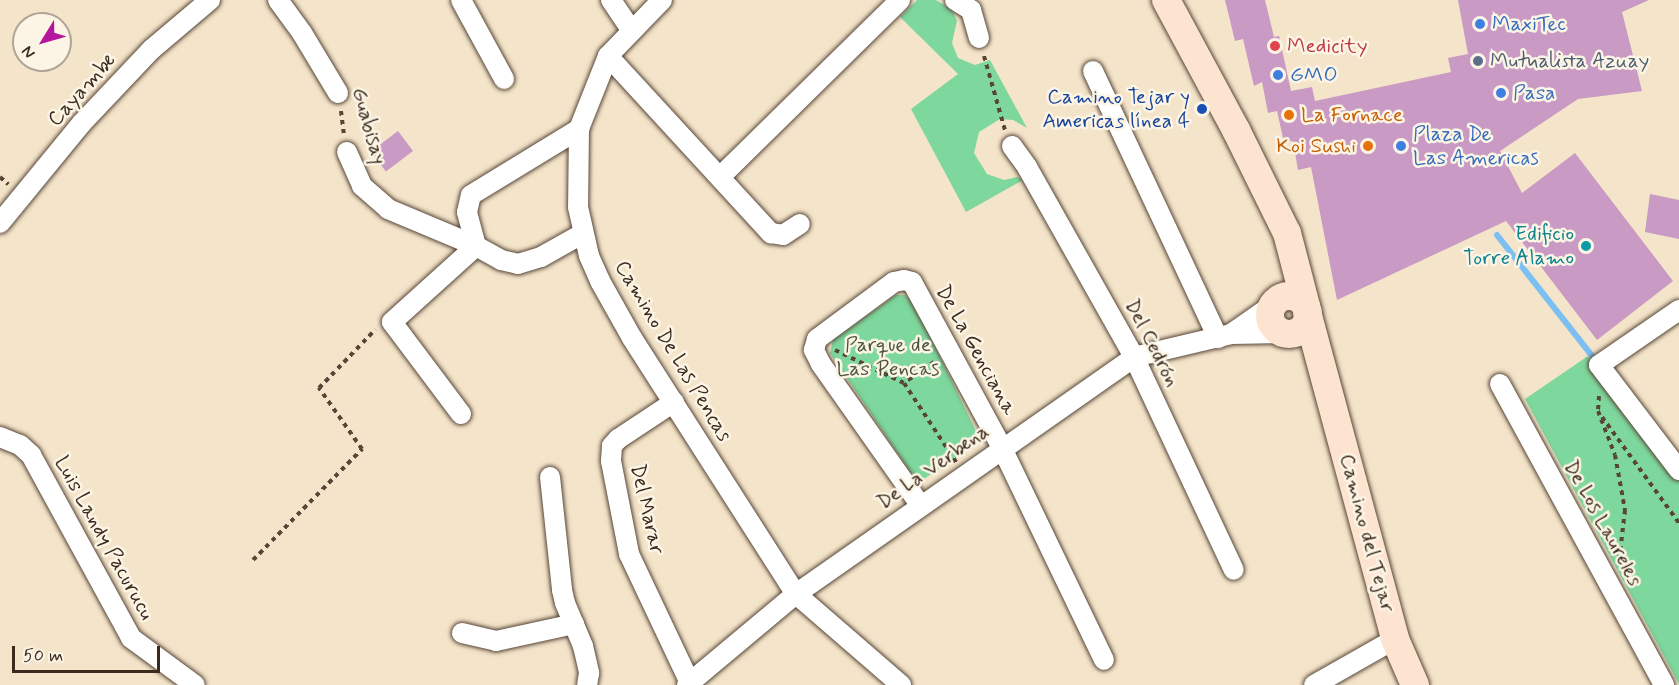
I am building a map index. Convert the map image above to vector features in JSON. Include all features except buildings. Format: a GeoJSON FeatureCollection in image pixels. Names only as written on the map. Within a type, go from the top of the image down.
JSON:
{"type":"FeatureCollection","features":[{"type":"Feature","properties":{"kind":"street","name":"Cayambe"},"geometry":{"type":"LineString","coordinates":[[0,223],[81,124],[152,49],[210,0]]}},
{"type":"Feature","properties":{"kind":"street","name":"Guabisay"},"geometry":{"type":"LineString","coordinates":[[278,0],[302,33],[338,93]]}},
{"type":"Feature","properties":{"kind":"street"},"geometry":{"type":"LineString","coordinates":[[461,0],[504,79]]}},
{"type":"Feature","properties":{"kind":"street"},"geometry":{"type":"LineString","coordinates":[[611,0],[631,30]]}},
{"type":"Feature","properties":{"kind":"street","name":"Camino De Las Pencas"},"geometry":{"type":"LineString","coordinates":[[662,0],[608,56],[579,129],[577,191],[582,234],[600,281],[632,338],[796,594],[901,685]]}},
{"type":"Feature","properties":{"kind":"street"},"geometry":{"type":"LineString","coordinates":[[721,176],[900,0]]}},
{"type":"Feature","properties":{"kind":"street"},"geometry":{"type":"LineString","coordinates":[[955,0],[971,10],[979,38]]}},
{"type":"Feature","properties":{"kind":"street","name":"Camino del Tejar"},"geometry":{"type":"LineString","coordinates":[[1166,0],[1236,130],[1287,233],[1395,639],[1415,685]]}},
{"type":"Feature","properties":{"kind":"street"},"geometry":{"type":"LineString","coordinates":[[608,56],[721,176],[771,233],[783,235],[800,224]]}},
{"type":"Feature","properties":{"kind":"street"},"geometry":{"type":"LineString","coordinates":[[1093,70],[1224,336]]}},
{"type":"Feature","properties":{"kind":"street"},"geometry":{"type":"LineString","coordinates":[[460,414],[392,322],[476,246],[467,212],[471,195],[579,129]]}},
{"type":"Feature","properties":{"kind":"street","name":"Del Cedrón"},"geometry":{"type":"LineString","coordinates":[[1012,146],[1027,167],[1134,357],[1234,570]]}},
{"type":"Feature","properties":{"kind":"street","name":"Guabisay"},"geometry":{"type":"LineString","coordinates":[[347,152],[362,186],[388,209],[476,246],[501,260],[518,264],[541,257],[582,234]]}},
{"type":"Feature","properties":{"kind":"street"},"geometry":{"type":"LineString","coordinates":[[1273,303],[1292,296],[1307,309],[1308,318],[1301,329],[1287,334],[1271,322],[1273,303],[1287,233]]}},
{"type":"Feature","properties":{"kind":"street","name":"De La Genciana"},"geometry":{"type":"LineString","coordinates":[[817,339],[894,282],[904,279],[912,282],[1002,448],[1104,660]]}},
{"type":"Feature","properties":{"kind":"street","name":"De La Verbena"},"geometry":{"type":"LineString","coordinates":[[1224,336],[1273,303]]}},
{"type":"Feature","properties":{"kind":"street"},"geometry":{"type":"LineString","coordinates":[[1679,310],[1599,365],[1679,470]]}},
{"type":"Feature","properties":{"kind":"street","name":"Camino del Tejar"},"geometry":{"type":"LineString","coordinates":[[1287,334],[1326,379]]}},
{"type":"Feature","properties":{"kind":"street","name":"De La Verbena"},"geometry":{"type":"LineString","coordinates":[[689,684],[796,594],[1134,357],[1224,336],[1287,334]]}},
{"type":"Feature","properties":{"kind":"street"},"geometry":{"type":"LineString","coordinates":[[817,339],[814,350],[820,364],[921,506]]}},
{"type":"Feature","properties":{"kind":"street","name":"De Los Laureles"},"geometry":{"type":"LineString","coordinates":[[1500,384],[1664,685]]}},
{"type":"Feature","properties":{"kind":"street","name":"Del Marar"},"geometry":{"type":"LineString","coordinates":[[674,402],[618,439],[612,446],[612,461],[629,554],[689,684]]}},
{"type":"Feature","properties":{"kind":"street","name":"Luis Landy Pacurucu"},"geometry":{"type":"LineString","coordinates":[[0,437],[20,445],[31,455],[131,638],[195,685]]}},
{"type":"Feature","properties":{"kind":"street"},"geometry":{"type":"LineString","coordinates":[[550,477],[562,590],[584,646],[589,673],[587,685]]}},
{"type":"Feature","properties":{"kind":"street"},"geometry":{"type":"LineString","coordinates":[[462,633],[496,641],[574,624]]}},
{"type":"Feature","properties":{"kind":"street"},"geometry":{"type":"LineString","coordinates":[[1314,685],[1395,639]]}},
{"type":"Feature","properties":{"kind":"path"},"geometry":{"type":"LineString","coordinates":[[979,38],[1000,119],[1012,146]]}},
{"type":"Feature","properties":{"kind":"path","name":"Guabisay"},"geometry":{"type":"LineString","coordinates":[[338,93],[347,152]]}},
{"type":"Feature","properties":{"kind":"path"},"geometry":{"type":"LineString","coordinates":[[254,560],[362,449],[319,388],[377,328],[392,322]]}},
{"type":"Feature","properties":{"kind":"path"},"geometry":{"type":"LineString","coordinates":[[817,339],[904,383],[954,460]]}},
{"type":"Feature","properties":{"kind":"path"},"geometry":{"type":"LineString","coordinates":[[904,383],[940,358]]}},
{"type":"Feature","properties":{"kind":"path"},"geometry":{"type":"LineString","coordinates":[[1599,365],[1598,411],[1615,455],[1624,510],[1618,571],[1606,581]]}},
{"type":"Feature","properties":{"kind":"path"},"geometry":{"type":"LineString","coordinates":[[1598,411],[1679,523]]}},
{"type":"Feature","properties":{"kind":"green space"},"geometry":{"type":"Polygon","coordinates":[[[917,0],[936,0],[952,10],[957,21],[952,43],[958,58],[975,65],[990,60],[1027,128],[1013,120],[1000,119],[979,132],[974,153],[987,174],[1004,180],[1017,177],[1023,180],[966,212],[911,109],[958,74],[900,17],[917,0]]]}},
{"type":"Feature","properties":{"kind":"green space","name":"Parque de Las Pencas"},"geometry":{"type":"Polygon","coordinates":[[[896,295],[905,295],[914,303],[976,431],[974,444],[924,479],[911,473],[830,353],[833,340],[896,295]]]}},
{"type":"Feature","properties":{"kind":"green space"},"geometry":{"type":"Polygon","coordinates":[[[1588,356],[1599,375],[1679,479],[1679,684],[1525,399],[1588,356]]]}},
{"type":"Feature","properties":{"kind":"waterway"},"geometry":{"type":"LineString","coordinates":[[1497,235],[1597,362]]}},
{"type":"Feature","properties":{"kind":"place","name":"MaxiTec"},"geometry":{"type":"Point","coordinates":[1480,24]}},
{"type":"Feature","properties":{"kind":"place","name":"Medicity"},"geometry":{"type":"Point","coordinates":[1275,46]}},
{"type":"Feature","properties":{"kind":"place","name":"Mutualista Azuay"},"geometry":{"type":"Point","coordinates":[1478,61]}},
{"type":"Feature","properties":{"kind":"place","name":"GMO"},"geometry":{"type":"Point","coordinates":[1278,75]}},
{"type":"Feature","properties":{"kind":"place","name":"Pasa"},"geometry":{"type":"Point","coordinates":[1501,93]}},
{"type":"Feature","properties":{"kind":"place","name":"Camino Tejar y Americas línea 4"},"geometry":{"type":"Point","coordinates":[1202,109]}},
{"type":"Feature","properties":{"kind":"place","name":"La Fornace"},"geometry":{"type":"Point","coordinates":[1289,115]}},
{"type":"Feature","properties":{"kind":"place","name":"Koi Sushi"},"geometry":{"type":"Point","coordinates":[1368,146]}},
{"type":"Feature","properties":{"kind":"place","name":"Plaza De Las Americas"},"geometry":{"type":"Point","coordinates":[1401,146]}},
{"type":"Feature","properties":{"kind":"place","name":"Edificio Torre Alamo"},"geometry":{"type":"Point","coordinates":[1586,246]}}]}
